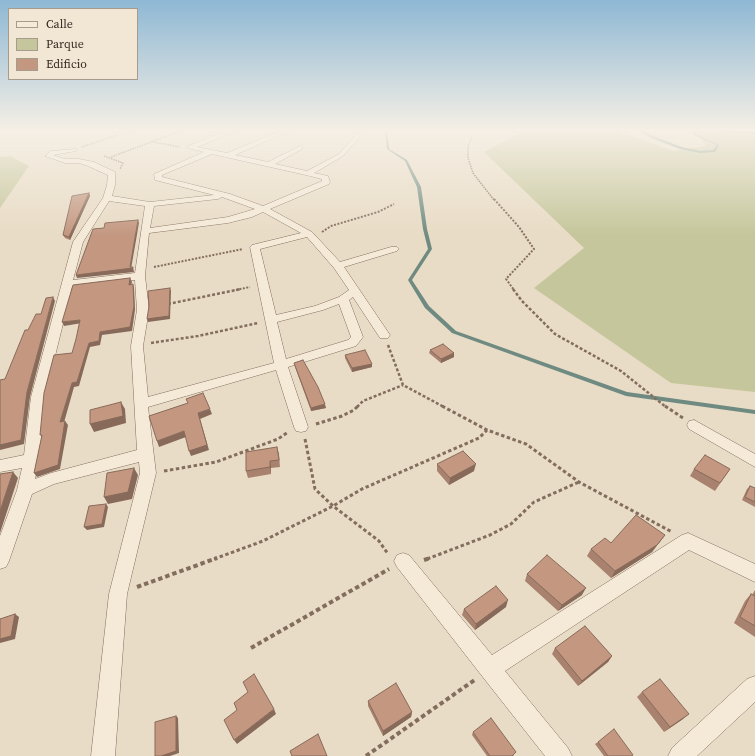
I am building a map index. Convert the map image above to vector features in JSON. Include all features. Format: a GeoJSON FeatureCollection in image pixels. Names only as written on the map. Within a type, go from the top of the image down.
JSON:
{"type":"FeatureCollection","features":[{"type":"Feature","properties":{"kind":"street"},"geometry":{"type":"LineString","coordinates":[[0,562],[3,545],[25,490],[31,460],[38,397],[78,242],[107,198],[112,174],[94,165]]}},
{"type":"Feature","properties":{"kind":"street"},"geometry":{"type":"LineString","coordinates":[[179,165],[158,174],[158,178],[227,196],[263,209],[309,234],[338,266],[384,335]]}},
{"type":"Feature","properties":{"kind":"street"},"geometry":{"type":"LineString","coordinates":[[145,231],[228,220],[249,215],[326,182],[325,178],[275,165]]}},
{"type":"Feature","properties":{"kind":"street"},"geometry":{"type":"LineString","coordinates":[[308,173],[322,165]]}},
{"type":"Feature","properties":{"kind":"street"},"geometry":{"type":"LineString","coordinates":[[107,198],[150,204],[227,196]]}},
{"type":"Feature","properties":{"kind":"street"},"geometry":{"type":"LineString","coordinates":[[103,756],[118,594],[148,473],[136,346],[142,310],[140,274],[150,204]]}},
{"type":"Feature","properties":{"kind":"street"},"geometry":{"type":"LineString","coordinates":[[301,427],[281,365],[255,246],[309,234]]}},
{"type":"Feature","properties":{"kind":"street"},"geometry":{"type":"LineString","coordinates":[[338,266],[394,249]]}},
{"type":"Feature","properties":{"kind":"street"},"geometry":{"type":"LineString","coordinates":[[68,284],[140,274]]}},
{"type":"Feature","properties":{"kind":"street"},"geometry":{"type":"LineString","coordinates":[[270,320],[319,308],[343,299],[354,291]]}},
{"type":"Feature","properties":{"kind":"street"},"geometry":{"type":"LineString","coordinates":[[141,404],[281,365],[352,343],[357,337],[343,299]]}},
{"type":"Feature","properties":{"kind":"street"},"geometry":{"type":"LineString","coordinates":[[694,425],[755,461]]}},
{"type":"Feature","properties":{"kind":"street"},"geometry":{"type":"LineString","coordinates":[[25,490],[51,479],[145,454]]}},
{"type":"Feature","properties":{"kind":"street"},"geometry":{"type":"LineString","coordinates":[[0,466],[31,460]]}},
{"type":"Feature","properties":{"kind":"street"},"geometry":{"type":"LineString","coordinates":[[489,669],[688,541],[755,573]]}},
{"type":"Feature","properties":{"kind":"street"},"geometry":{"type":"LineString","coordinates":[[403,561],[560,756]]}},
{"type":"Feature","properties":{"kind":"street"},"geometry":{"type":"LineString","coordinates":[[680,756],[755,686]]}},
{"type":"Feature","properties":{"kind":"path"},"geometry":{"type":"LineString","coordinates":[[470,165],[473,173],[501,208],[519,227],[534,249],[506,279],[522,301],[555,334],[621,371],[669,409],[694,425]]}},
{"type":"Feature","properties":{"kind":"path"},"geometry":{"type":"LineString","coordinates":[[309,234],[322,232],[331,226],[378,212],[394,204]]}},
{"type":"Feature","properties":{"kind":"path"},"geometry":{"type":"LineString","coordinates":[[140,274],[154,267],[255,246]]}},
{"type":"Feature","properties":{"kind":"path"},"geometry":{"type":"LineString","coordinates":[[142,310],[264,284]]}},
{"type":"Feature","properties":{"kind":"path"},"geometry":{"type":"LineString","coordinates":[[136,346],[198,336],[270,320]]}},
{"type":"Feature","properties":{"kind":"path"},"geometry":{"type":"LineString","coordinates":[[384,335],[402,385],[487,430],[526,444],[579,482],[688,541]]}},
{"type":"Feature","properties":{"kind":"path"},"geometry":{"type":"LineString","coordinates":[[148,473],[216,462],[278,439],[288,431],[320,424],[342,416],[354,410],[364,401],[402,385]]}},
{"type":"Feature","properties":{"kind":"path"},"geometry":{"type":"LineString","coordinates":[[301,427],[308,452],[311,475],[315,489],[333,506],[379,541],[390,556],[415,564],[511,524],[534,502],[579,482]]}},
{"type":"Feature","properties":{"kind":"path"},"geometry":{"type":"LineString","coordinates":[[118,594],[263,541],[333,506],[362,489],[479,438],[487,430]]}},
{"type":"Feature","properties":{"kind":"path"},"geometry":{"type":"LineString","coordinates":[[251,648],[403,561]]}},
{"type":"Feature","properties":{"kind":"path"},"geometry":{"type":"LineString","coordinates":[[366,756],[489,669]]}},
{"type":"Feature","properties":{"kind":"green space"},"geometry":{"type":"Polygon","coordinates":[[[0,165],[29,166],[0,208],[0,165]]]}},
{"type":"Feature","properties":{"kind":"green space"},"geometry":{"type":"Polygon","coordinates":[[[498,165],[755,165],[755,392],[671,383],[534,288],[584,248],[498,165]]]}},
{"type":"Feature","properties":{"kind":"building"},"geometry":{"type":"Polygon","coordinates":[[[89,193],[69,237],[63,235],[72,196],[89,193]]]}},
{"type":"Feature","properties":{"kind":"building"},"geometry":{"type":"Polygon","coordinates":[[[138,220],[130,267],[133,268],[76,275],[93,229],[104,228],[105,223],[138,220]]]}},
{"type":"Feature","properties":{"kind":"building"},"geometry":{"type":"Polygon","coordinates":[[[130,278],[129,285],[133,284],[134,306],[130,327],[100,332],[99,341],[89,343],[77,382],[72,383],[60,422],[65,421],[58,465],[34,473],[42,435],[40,435],[44,393],[54,355],[72,353],[80,320],[62,322],[73,285],[130,278]]]}},
{"type":"Feature","properties":{"kind":"building"},"geometry":{"type":"Polygon","coordinates":[[[170,288],[169,316],[147,319],[149,306],[148,291],[170,288]]]}},
{"type":"Feature","properties":{"kind":"building"},"geometry":{"type":"Polygon","coordinates":[[[53,297],[27,392],[21,440],[0,445],[0,380],[5,379],[25,330],[28,330],[36,314],[41,314],[46,298],[53,297]]]}},
{"type":"Feature","properties":{"kind":"building"},"geometry":{"type":"Polygon","coordinates":[[[443,344],[454,353],[441,359],[430,350],[443,344]]]}},
{"type":"Feature","properties":{"kind":"building"},"geometry":{"type":"Polygon","coordinates":[[[365,350],[372,364],[352,368],[345,355],[365,350]]]}},
{"type":"Feature","properties":{"kind":"building"},"geometry":{"type":"Polygon","coordinates":[[[303,360],[318,387],[325,404],[311,408],[294,363],[303,360]]]}},
{"type":"Feature","properties":{"kind":"building"},"geometry":{"type":"Polygon","coordinates":[[[203,393],[210,409],[198,413],[207,445],[189,451],[184,431],[157,441],[149,416],[188,403],[186,399],[203,393]]]}},
{"type":"Feature","properties":{"kind":"building"},"geometry":{"type":"Polygon","coordinates":[[[121,402],[123,416],[90,424],[90,410],[121,402]]]}},
{"type":"Feature","properties":{"kind":"building"},"geometry":{"type":"Polygon","coordinates":[[[277,447],[279,460],[270,461],[270,467],[246,471],[246,452],[277,447]]]}},
{"type":"Feature","properties":{"kind":"building"},"geometry":{"type":"Polygon","coordinates":[[[463,451],[476,464],[450,478],[437,464],[463,451]]]}},
{"type":"Feature","properties":{"kind":"building"},"geometry":{"type":"Polygon","coordinates":[[[705,455],[730,469],[720,483],[694,469],[705,455]]]}},
{"type":"Feature","properties":{"kind":"building"},"geometry":{"type":"Polygon","coordinates":[[[134,468],[128,492],[104,497],[107,473],[134,468]]]}},
{"type":"Feature","properties":{"kind":"building"},"geometry":{"type":"Polygon","coordinates":[[[13,472],[0,511],[0,474],[13,472]]]}},
{"type":"Feature","properties":{"kind":"building"},"geometry":{"type":"Polygon","coordinates":[[[750,486],[755,488],[755,502],[745,497],[750,486]]]}},
{"type":"Feature","properties":{"kind":"building"},"geometry":{"type":"Polygon","coordinates":[[[106,504],[102,524],[84,527],[89,506],[106,504]]]}},
{"type":"Feature","properties":{"kind":"building"},"geometry":{"type":"Polygon","coordinates":[[[636,515],[665,535],[657,545],[615,571],[591,549],[605,538],[611,543],[636,515]]]}},
{"type":"Feature","properties":{"kind":"building"},"geometry":{"type":"Polygon","coordinates":[[[547,555],[586,588],[562,605],[527,574],[547,555]]]}},
{"type":"Feature","properties":{"kind":"building"},"geometry":{"type":"Polygon","coordinates":[[[496,586],[508,600],[476,624],[464,609],[496,586]]]}},
{"type":"Feature","properties":{"kind":"building"},"geometry":{"type":"Polygon","coordinates":[[[751,594],[755,596],[755,626],[740,617],[751,594]]]}},
{"type":"Feature","properties":{"kind":"building"},"geometry":{"type":"Polygon","coordinates":[[[15,614],[11,636],[0,639],[0,619],[15,614]]]}},
{"type":"Feature","properties":{"kind":"building"},"geometry":{"type":"Polygon","coordinates":[[[585,626],[612,656],[582,681],[555,648],[585,626]]]}},
{"type":"Feature","properties":{"kind":"building"},"geometry":{"type":"Polygon","coordinates":[[[254,674],[274,709],[234,740],[224,720],[237,710],[234,703],[248,692],[243,682],[254,674]]]}},
{"type":"Feature","properties":{"kind":"building"},"geometry":{"type":"Polygon","coordinates":[[[660,679],[689,714],[670,727],[642,692],[660,679]]]}},
{"type":"Feature","properties":{"kind":"building"},"geometry":{"type":"Polygon","coordinates":[[[396,683],[412,712],[383,731],[368,701],[396,683]]]}},
{"type":"Feature","properties":{"kind":"building"},"geometry":{"type":"Polygon","coordinates":[[[176,716],[176,751],[161,756],[155,756],[155,722],[176,716]]]}},
{"type":"Feature","properties":{"kind":"building"},"geometry":{"type":"Polygon","coordinates":[[[491,718],[516,752],[512,756],[490,756],[473,732],[491,718]]]}},
{"type":"Feature","properties":{"kind":"building"},"geometry":{"type":"Polygon","coordinates":[[[614,729],[633,755],[608,756],[598,742],[614,729]]]}},
{"type":"Feature","properties":{"kind":"building"},"geometry":{"type":"Polygon","coordinates":[[[318,734],[327,756],[292,756],[290,751],[318,734]]]}},
{"type":"Feature","properties":{"kind":"waterway"},"geometry":{"type":"LineString","coordinates":[[408,165],[419,187],[425,229],[430,249],[410,280],[427,307],[454,332],[626,394],[755,412]]}}]}
